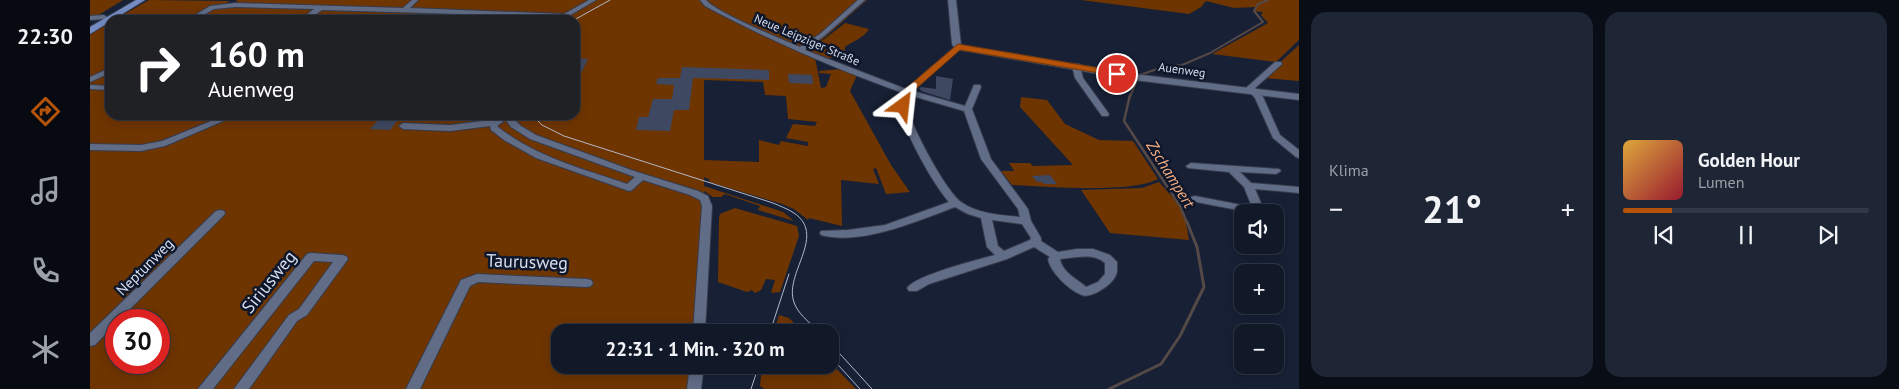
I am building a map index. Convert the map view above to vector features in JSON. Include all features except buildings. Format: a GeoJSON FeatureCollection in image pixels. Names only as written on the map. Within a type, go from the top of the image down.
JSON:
{"type":"FeatureCollection","features":[{"type":"Feature","properties":{"kind":"main road"},"geometry":{"type":"LineString","coordinates":[[107,15],[132,0]]}},
{"type":"Feature","properties":{"kind":"main road"},"geometry":{"type":"LineString","coordinates":[[116,15],[141,0]]}},
{"type":"Feature","properties":{"kind":"main road"},"geometry":{"type":"LineString","coordinates":[[90,25],[104,17]]}},
{"type":"Feature","properties":{"kind":"main road"},"geometry":{"type":"LineString","coordinates":[[90,31],[105,22]]}},
{"type":"Feature","properties":{"kind":"street"},"geometry":{"type":"LineString","coordinates":[[404,11],[415,0]]}},
{"type":"Feature","properties":{"kind":"street"},"geometry":{"type":"LineString","coordinates":[[565,15],[593,0]]}},
{"type":"Feature","properties":{"kind":"street","name":"Neue Leipziger Straße"},"geometry":{"type":"LineString","coordinates":[[703,0],[707,5],[752,29],[800,50],[907,92],[968,109]]}},
{"type":"Feature","properties":{"kind":"street"},"geometry":{"type":"LineString","coordinates":[[800,50],[822,35],[862,0]]}},
{"type":"Feature","properties":{"kind":"street"},"geometry":{"type":"LineString","coordinates":[[952,0],[956,44],[958,47],[907,92],[904,97],[903,106],[918,144],[955,203],[986,215],[1026,221]]}},
{"type":"Feature","properties":{"kind":"street"},"geometry":{"type":"LineString","coordinates":[[199,15],[216,6],[235,5],[493,15]]}},
{"type":"Feature","properties":{"kind":"street"},"geometry":{"type":"LineString","coordinates":[[310,15],[321,7]]}},
{"type":"Feature","properties":{"kind":"street"},"geometry":{"type":"LineString","coordinates":[[90,18],[104,17]]}},
{"type":"Feature","properties":{"kind":"street","name":"Auenweg"},"geometry":{"type":"LineString","coordinates":[[958,47],[1139,77],[1299,97]]}},
{"type":"Feature","properties":{"kind":"street"},"geometry":{"type":"LineString","coordinates":[[1278,64],[1250,88],[1256,93],[1276,136],[1299,155]]}},
{"type":"Feature","properties":{"kind":"street"},"geometry":{"type":"LineString","coordinates":[[1076,66],[1079,78],[1105,114]]}},
{"type":"Feature","properties":{"kind":"street"},"geometry":{"type":"LineString","coordinates":[[90,80],[105,72]]}},
{"type":"Feature","properties":{"kind":"street"},"geometry":{"type":"LineString","coordinates":[[90,87],[105,88]]}},
{"type":"Feature","properties":{"kind":"street"},"geometry":{"type":"LineString","coordinates":[[977,87],[968,109],[986,159],[1023,209],[1026,221],[1036,238],[1035,242]]}},
{"type":"Feature","properties":{"kind":"street"},"geometry":{"type":"LineString","coordinates":[[90,147],[141,148],[165,143],[220,120]]}},
{"type":"Feature","properties":{"kind":"street"},"geometry":{"type":"LineString","coordinates":[[403,126],[450,128],[494,124],[503,120]]}},
{"type":"Feature","properties":{"kind":"street"},"geometry":{"type":"LineString","coordinates":[[510,120],[533,137],[704,198],[707,206],[700,324]]}},
{"type":"Feature","properties":{"kind":"street"},"geometry":{"type":"LineString","coordinates":[[494,124],[494,128],[506,139],[549,158],[629,188],[641,177]]}},
{"type":"Feature","properties":{"kind":"street"},"geometry":{"type":"LineString","coordinates":[[1192,166],[1276,171]]}},
{"type":"Feature","properties":{"kind":"street"},"geometry":{"type":"LineString","coordinates":[[1195,199],[1259,210],[1248,186],[1232,169]]}},
{"type":"Feature","properties":{"kind":"street"},"geometry":{"type":"LineString","coordinates":[[1248,186],[1299,190]]}},
{"type":"Feature","properties":{"kind":"street"},"geometry":{"type":"LineString","coordinates":[[825,233],[848,234],[887,228],[955,203]]}},
{"type":"Feature","properties":{"kind":"street","name":"Neptunweg"},"geometry":{"type":"LineString","coordinates":[[90,341],[220,213]]}},
{"type":"Feature","properties":{"kind":"street"},"geometry":{"type":"LineString","coordinates":[[986,215],[993,247],[1003,256]]}},
{"type":"Feature","properties":{"kind":"street"},"geometry":{"type":"LineString","coordinates":[[913,288],[926,281],[1003,256],[1035,242]]}},
{"type":"Feature","properties":{"kind":"street"},"geometry":{"type":"LineString","coordinates":[[1035,242],[1056,256],[1076,253],[1101,255],[1111,262],[1111,275],[1102,286],[1085,292],[1055,266],[1054,259],[1056,256]]}},
{"type":"Feature","properties":{"kind":"street","name":"Siriusweg"},"geometry":{"type":"LineString","coordinates":[[205,389],[311,257],[342,259],[303,312],[293,318],[241,389]]}},
{"type":"Feature","properties":{"kind":"street","name":"Taurusweg"},"geometry":{"type":"LineString","coordinates":[[413,389],[465,283],[477,278],[587,283]]}},
{"type":"Feature","properties":{"kind":"street"},"geometry":{"type":"LineString","coordinates":[[694,389],[696,374]]}},
{"type":"Feature","properties":{"kind":"shaded area"},"geometry":{"type":"Polygon","coordinates":[[[90,0],[123,0],[97,16],[90,16],[90,0]]]}},
{"type":"Feature","properties":{"kind":"shaded area"},"geometry":{"type":"Polygon","coordinates":[[[149,0],[230,1],[222,6],[235,5],[237,0],[867,0],[813,48],[845,23],[869,29],[861,37],[845,47],[842,57],[828,58],[814,53],[821,88],[826,87],[831,74],[819,73],[819,71],[841,69],[857,75],[850,91],[891,165],[910,192],[886,194],[876,168],[873,169],[879,184],[841,180],[842,226],[809,218],[808,220],[794,209],[782,204],[709,182],[710,180],[704,177],[704,186],[783,212],[794,221],[758,210],[760,206],[725,194],[721,197],[713,197],[704,191],[707,206],[700,324],[551,324],[551,374],[696,374],[694,389],[90,389],[90,80],[105,72],[105,120],[580,120],[580,15],[123,15],[149,0]],[[704,80],[704,160],[759,162],[759,140],[779,145],[781,141],[808,146],[808,142],[786,138],[793,124],[815,126],[817,122],[788,119],[786,96],[765,95],[763,82],[704,80]]]}},
{"type":"Feature","properties":{"kind":"shaded area"},"geometry":{"type":"Polygon","coordinates":[[[1081,0],[1299,0],[1299,40],[1276,62],[1212,54],[1268,23],[1261,15],[1263,12],[1253,11],[1256,7],[1234,8],[1206,1],[1201,7],[1189,14],[1081,0]]]}},
{"type":"Feature","properties":{"kind":"shaded area"},"geometry":{"type":"Polygon","coordinates":[[[105,25],[105,70],[90,78],[90,35],[105,25]]]}},
{"type":"Feature","properties":{"kind":"shaded area"},"geometry":{"type":"Polygon","coordinates":[[[1299,45],[1299,81],[1263,78],[1299,45]]]}},
{"type":"Feature","properties":{"kind":"shaded area"},"geometry":{"type":"Polygon","coordinates":[[[1021,97],[1047,100],[1065,124],[1099,140],[1133,141],[1158,179],[1145,184],[1108,188],[1012,185],[1001,171],[1014,171],[1009,163],[1030,163],[1033,166],[1073,165],[1020,107],[1021,97]]]}},
{"type":"Feature","properties":{"kind":"shaded area"},"geometry":{"type":"Polygon","coordinates":[[[1159,182],[1180,208],[1189,240],[1110,233],[1081,190],[1142,188],[1159,182]]]}},
{"type":"Feature","properties":{"kind":"shaded area"},"geometry":{"type":"Polygon","coordinates":[[[735,208],[797,226],[799,236],[780,292],[771,293],[775,280],[766,279],[761,290],[755,293],[752,290],[747,292],[718,282],[719,218],[720,214],[735,208]]]}},
{"type":"Feature","properties":{"kind":"shaded area"},"geometry":{"type":"Polygon","coordinates":[[[779,315],[789,318],[795,324],[776,324],[779,315]]]}},
{"type":"Feature","properties":{"kind":"shaded area"},"geometry":{"type":"Polygon","coordinates":[[[839,371],[856,389],[765,389],[760,386],[761,374],[839,374],[839,371]]]}},
{"type":"Feature","properties":{"kind":"waterway","name":"Zschampert"},"geometry":{"type":"LineString","coordinates":[[1140,75],[1163,67],[1182,65],[1210,53],[1263,22],[1254,11],[1258,4],[1268,0]]}},
{"type":"Feature","properties":{"kind":"waterway","name":"Zschampert"},"geometry":{"type":"LineString","coordinates":[[1130,97],[1137,80]]}},
{"type":"Feature","properties":{"kind":"waterway","name":"Zschampert"},"geometry":{"type":"LineString","coordinates":[[1130,95],[1124,121],[1180,206],[1187,223]]}},
{"type":"Feature","properties":{"kind":"waterway","name":"Zschampert"},"geometry":{"type":"LineString","coordinates":[[1109,389],[1161,364],[1180,336],[1204,287],[1197,247],[1187,222]]}},
{"type":"Feature","properties":{"kind":"tram line"},"geometry":{"type":"LineString","coordinates":[[580,17],[610,0]]}},
{"type":"Feature","properties":{"kind":"tram line"},"geometry":{"type":"LineString","coordinates":[[537,120],[542,125],[564,136],[773,203],[794,213],[803,222],[806,242],[795,276],[793,299],[800,313],[811,324]]}},
{"type":"Feature","properties":{"kind":"tram line"},"geometry":{"type":"LineString","coordinates":[[773,324],[789,274]]}},
{"type":"Feature","properties":{"kind":"tram line"},"geometry":{"type":"LineString","coordinates":[[839,353],[872,389]]}},
{"type":"Feature","properties":{"kind":"tram line"},"geometry":{"type":"LineString","coordinates":[[839,366],[860,389]]}},
{"type":"Feature","properties":{"kind":"tram line"},"geometry":{"type":"LineString","coordinates":[[751,389],[756,374]]}},
{"type":"Feature","properties":{"kind":"route"},"geometry":{"type":"LineString","coordinates":[[903,106],[904,97],[907,92],[958,47],[1040,59],[1117,74]]}}]}
